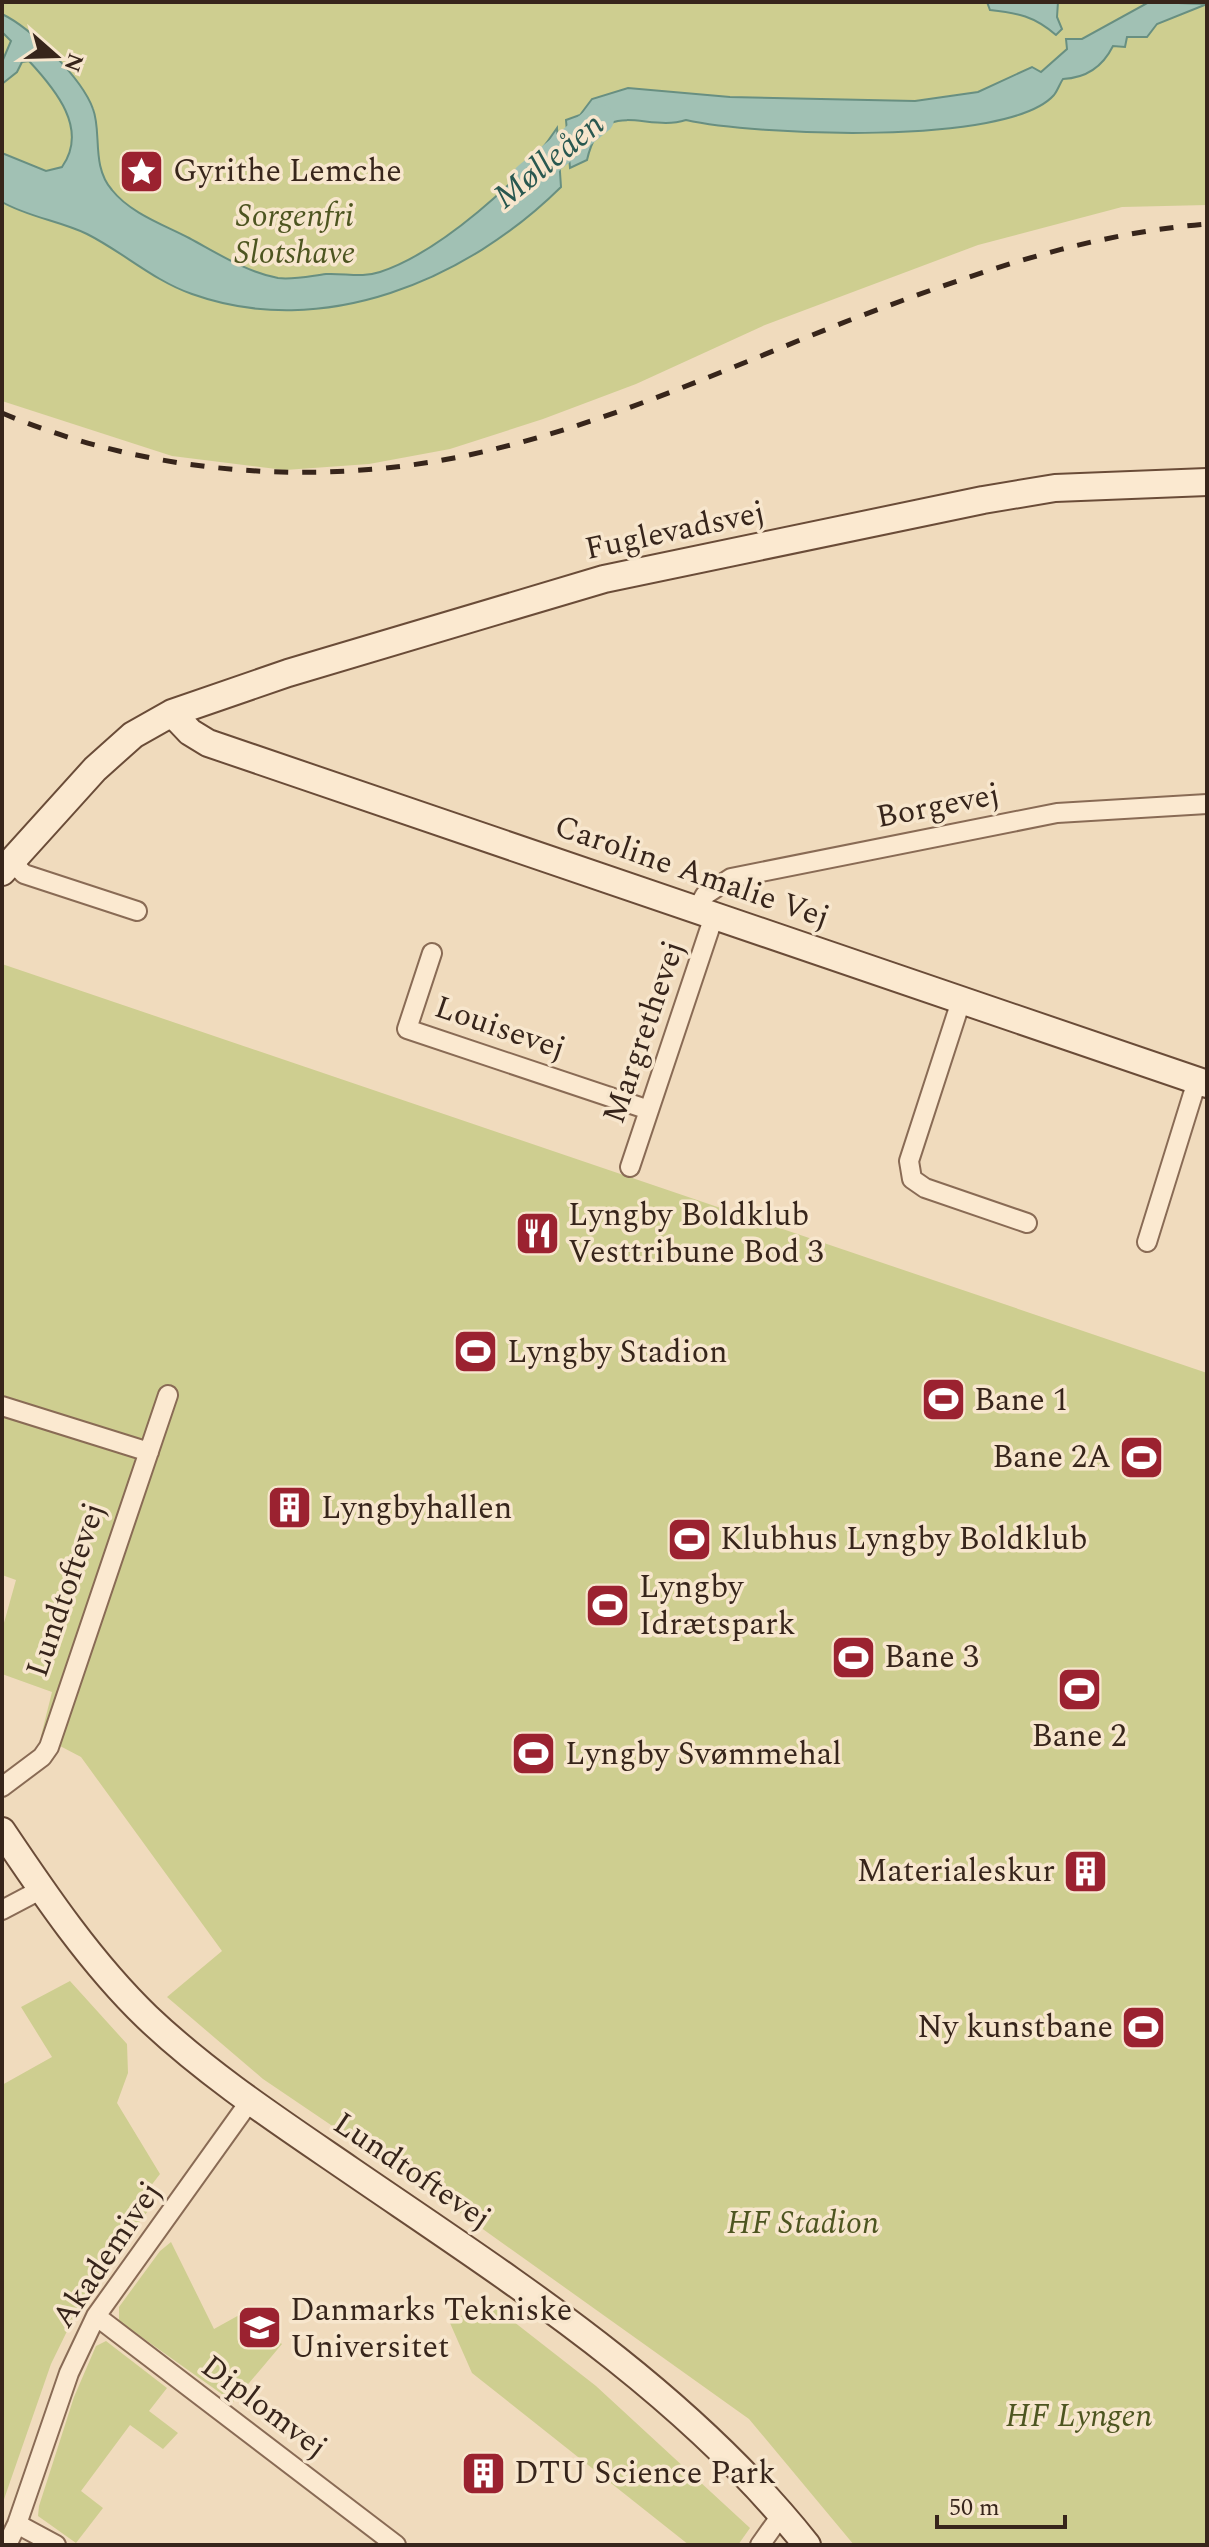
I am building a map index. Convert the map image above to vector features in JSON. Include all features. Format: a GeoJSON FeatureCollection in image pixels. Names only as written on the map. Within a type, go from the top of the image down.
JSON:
{"type":"FeatureCollection","features":[{"type":"Feature","properties":{"kind":"street","name":"Fuglevadsvej"},"geometry":{"type":"LineString","coordinates":[[7,867],[95,769],[133,735],[172,713],[288,673],[604,579],[1048,489],[1207,482]]}},
{"type":"Feature","properties":{"kind":"street","name":"Caroline Amalie Vej"},"geometry":{"type":"LineString","coordinates":[[172,713],[190,732],[208,743],[1202,1082],[1147,1242]]}},
{"type":"Feature","properties":{"kind":"street","name":"Borgevej"},"geometry":{"type":"LineString","coordinates":[[705,913],[705,895],[731,878],[1057,813],[1207,804]]}},
{"type":"Feature","properties":{"kind":"street"},"geometry":{"type":"LineString","coordinates":[[7,867],[137,911]]}},
{"type":"Feature","properties":{"kind":"street","name":"Margrethevej"},"geometry":{"type":"LineString","coordinates":[[630,1167],[705,913]]}},
{"type":"Feature","properties":{"kind":"street","name":"Louisevej"},"geometry":{"type":"LineString","coordinates":[[432,953],[407,1029],[649,1110]]}},
{"type":"Feature","properties":{"kind":"street"},"geometry":{"type":"LineString","coordinates":[[961,1001],[909,1161],[912,1179],[925,1188],[1027,1223]]}},
{"type":"Feature","properties":{"kind":"street","name":"Lundtoftevej"},"geometry":{"type":"LineString","coordinates":[[2,1787],[42,1757],[49,1747],[168,1395]]}},
{"type":"Feature","properties":{"kind":"street"},"geometry":{"type":"LineString","coordinates":[[2,1406],[149,1452]]}},
{"type":"Feature","properties":{"kind":"street","name":"Lundtoftevej"},"geometry":{"type":"LineString","coordinates":[[2,1831],[106,1972],[147,2017],[250,2101],[568,2320],[693,2424],[782,2514],[807,2545]]}},
{"type":"Feature","properties":{"kind":"street"},"geometry":{"type":"LineString","coordinates":[[2,1910],[42,1889]]}},
{"type":"Feature","properties":{"kind":"street","name":"Akademivej"},"geometry":{"type":"LineString","coordinates":[[7,2545],[69,2373],[96,2316],[250,2101]]}},
{"type":"Feature","properties":{"kind":"street","name":"Diplomvej"},"geometry":{"type":"LineString","coordinates":[[96,2316],[396,2545]]}},
{"type":"Feature","properties":{"kind":"street"},"geometry":{"type":"LineString","coordinates":[[760,2545],[782,2514]]}},
{"type":"Feature","properties":{"kind":"street"},"geometry":{"type":"LineString","coordinates":[[17,2524],[56,2545]]}},
{"type":"Feature","properties":{"kind":"green space","name":"Sorgenfri Slotshave"},"geometry":{"type":"Polygon","coordinates":[[[2,2],[1207,2],[1207,205],[1122,207],[978,245],[765,325],[636,384],[450,449],[369,464],[285,470],[172,456],[2,401],[2,2]]]}},
{"type":"Feature","properties":{"kind":"green space","name":"Lyngby Idrætspark"},"geometry":{"type":"Polygon","coordinates":[[[2,964],[1207,1373],[1207,2545],[854,2545],[749,2419],[452,2207],[263,2079],[167,1997],[222,1951],[81,1757],[41,1736],[52,1692],[2,1674],[2,1630],[16,1580],[2,1575],[2,964]]]}},
{"type":"Feature","properties":{"kind":"green space"},"geometry":{"type":"Polygon","coordinates":[[[70,1981],[127,2044],[128,2073],[117,2103],[160,2174],[143,2196],[153,2204],[89,2291],[51,2364],[2,2505],[2,2085],[52,2057],[21,2007],[70,1981]]]}},
{"type":"Feature","properties":{"kind":"green space"},"geometry":{"type":"Polygon","coordinates":[[[171,2242],[214,2329],[241,2314],[282,2344],[233,2402],[119,2321],[119,2307],[160,2251],[171,2242]]]}},
{"type":"Feature","properties":{"kind":"green space"},"geometry":{"type":"Polygon","coordinates":[[[486,2300],[596,2386],[750,2528],[738,2545],[689,2545],[472,2373],[450,2323],[486,2300]]]}},
{"type":"Feature","properties":{"kind":"green space"},"geometry":{"type":"Polygon","coordinates":[[[106,2341],[167,2388],[149,2411],[178,2433],[163,2449],[130,2425],[81,2491],[103,2508],[76,2543],[38,2516],[39,2506],[74,2397],[96,2346],[106,2341]]]}},
{"type":"Feature","properties":{"kind":"water"},"geometry":{"type":"Polygon","coordinates":[[[987,2],[1058,2],[1057,17],[1062,29],[1056,35],[1025,16],[990,10],[987,2]]]}},
{"type":"Feature","properties":{"kind":"water"},"geometry":{"type":"Polygon","coordinates":[[[1149,2],[1207,4],[1157,24],[1147,37],[1127,37],[1125,47],[1113,46],[1093,70],[1063,79],[1054,95],[1028,112],[986,123],[877,133],[764,130],[686,120],[671,123],[627,120],[603,128],[594,140],[587,160],[570,168],[566,120],[580,115],[592,99],[628,88],[730,97],[915,101],[978,92],[1032,67],[1041,72],[1067,49],[1066,39],[1082,39],[1149,2]]]}},
{"type":"Feature","properties":{"kind":"water"},"geometry":{"type":"Polygon","coordinates":[[[2,14],[27,30],[54,55],[87,97],[96,118],[101,170],[119,198],[148,218],[266,275],[290,278],[326,274],[367,275],[403,262],[453,232],[478,212],[524,169],[557,128],[561,187],[524,220],[482,250],[437,274],[390,293],[342,305],[292,310],[242,307],[192,294],[165,282],[87,234],[2,202],[2,153],[46,171],[62,167],[72,138],[70,124],[58,97],[29,61],[22,62],[17,72],[2,84],[2,62],[11,41],[2,32],[2,14]]]}},
{"type":"Feature","properties":{"kind":"waterway","name":"Mølleåen"},"geometry":{"type":"LineString","coordinates":[[528,177],[599,119]]}},
{"type":"Feature","properties":{"kind":"railway"},"geometry":{"type":"LineString","coordinates":[[2,413],[112,449],[227,469],[344,471],[402,466],[509,445],[609,415],[850,320],[1026,259],[1115,237],[1207,224]]}},
{"type":"Feature","properties":{"kind":"place","name":"Gyrithe Lemche"},"geometry":{"type":"Point","coordinates":[142,171]}},
{"type":"Feature","properties":{"kind":"place","name":"Lyngby Boldklub Vesttribune Bod 3"},"geometry":{"type":"Point","coordinates":[537,1233]}},
{"type":"Feature","properties":{"kind":"place","name":"Lyngby Stadion"},"geometry":{"type":"Point","coordinates":[476,1352]}},
{"type":"Feature","properties":{"kind":"place","name":"Bane 1"},"geometry":{"type":"Point","coordinates":[943,1400]}},
{"type":"Feature","properties":{"kind":"place","name":"Bane 2A"},"geometry":{"type":"Point","coordinates":[1142,1457]}},
{"type":"Feature","properties":{"kind":"place","name":"Lyngbyhallen"},"geometry":{"type":"Point","coordinates":[290,1508]}},
{"type":"Feature","properties":{"kind":"place","name":"Klubhus Lyngby Boldklub"},"geometry":{"type":"Point","coordinates":[689,1539]}},
{"type":"Feature","properties":{"kind":"place","name":"Lyngby Idrætspark"},"geometry":{"type":"Point","coordinates":[608,1605]}},
{"type":"Feature","properties":{"kind":"place","name":"Bane 3"},"geometry":{"type":"Point","coordinates":[853,1657]}},
{"type":"Feature","properties":{"kind":"place","name":"Bane 2"},"geometry":{"type":"Point","coordinates":[1079,1689]}},
{"type":"Feature","properties":{"kind":"place","name":"Lyngby Svømmehal"},"geometry":{"type":"Point","coordinates":[534,1754]}},
{"type":"Feature","properties":{"kind":"place","name":"Materialeskur"},"geometry":{"type":"Point","coordinates":[1086,1871]}},
{"type":"Feature","properties":{"kind":"place","name":"Ny kunstbane"},"geometry":{"type":"Point","coordinates":[1144,2027]}},
{"type":"Feature","properties":{"kind":"place","name":"Danmarks Tekniske Universitet"},"geometry":{"type":"Point","coordinates":[259,2328]}},
{"type":"Feature","properties":{"kind":"place","name":"DTU Science Park"},"geometry":{"type":"Point","coordinates":[483,2473]}},
{"type":"Feature","properties":{"kind":"park label","name":"HF Stadion"},"geometry":{"type":"Point","coordinates":[803,2223]}},
{"type":"Feature","properties":{"kind":"park label","name":"HF Lyngen"},"geometry":{"type":"Point","coordinates":[1079,2416]}}]}
